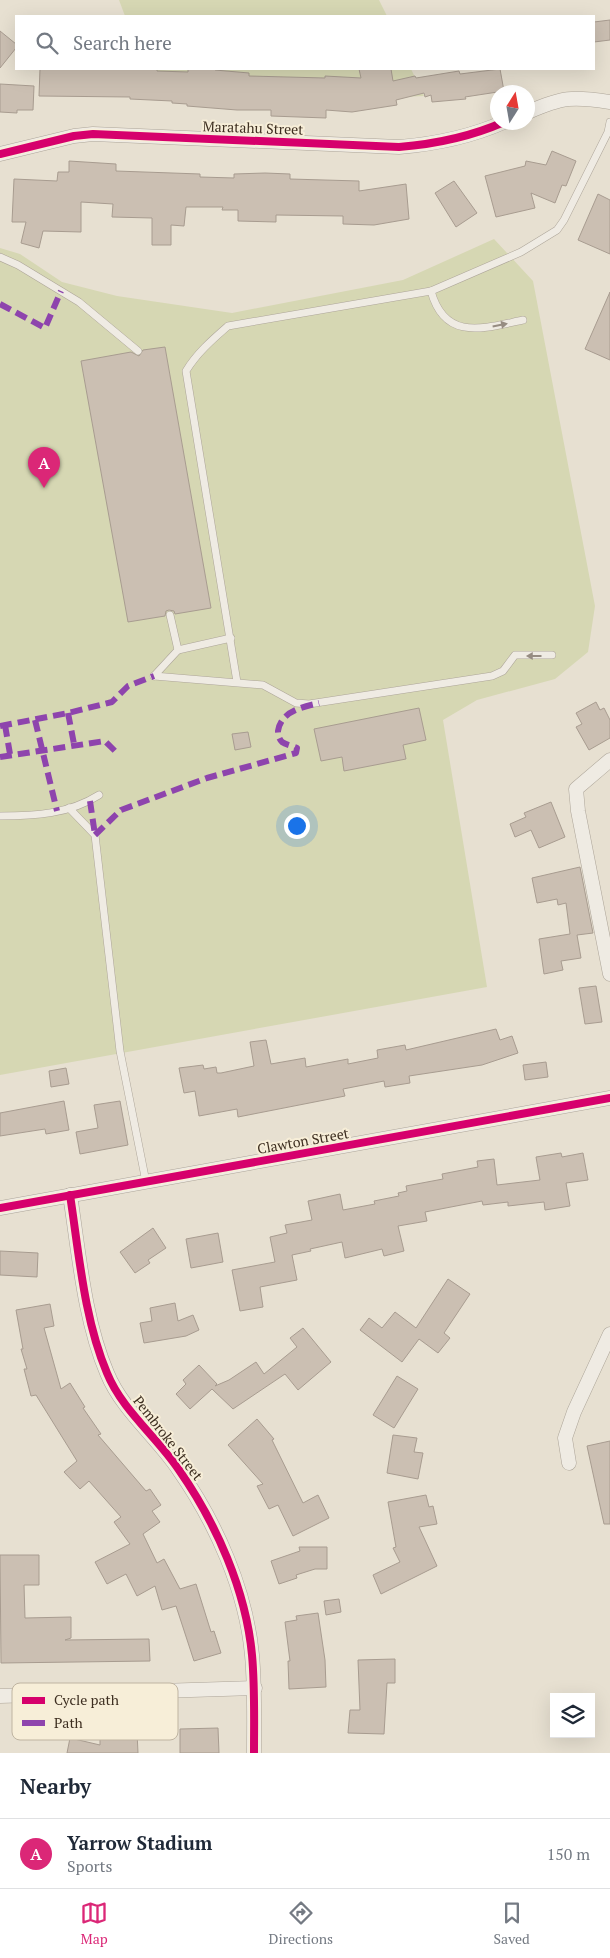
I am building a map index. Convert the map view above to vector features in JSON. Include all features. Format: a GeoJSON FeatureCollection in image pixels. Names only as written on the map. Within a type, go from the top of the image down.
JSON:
{"type":"FeatureCollection","features":[{"type":"Feature","properties":{"kind":"street"},"geometry":{"type":"LineString","coordinates":[[535,109],[567,98],[581,97],[610,102]]}},
{"type":"Feature","properties":{"kind":"street","name":"Maratahu Street"},"geometry":{"type":"LineString","coordinates":[[0,154],[74,136],[93,134],[399,147],[459,139],[490,127]]}},
{"type":"Feature","properties":{"kind":"street"},"geometry":{"type":"LineString","coordinates":[[610,760],[576,789],[578,811],[610,974]]}},
{"type":"Feature","properties":{"kind":"street","name":"Clawton Street"},"geometry":{"type":"LineString","coordinates":[[0,1208],[610,1098]]}},
{"type":"Feature","properties":{"kind":"street","name":"Pembroke Street"},"geometry":{"type":"LineString","coordinates":[[70,1195],[89,1313],[107,1374],[127,1405],[178,1468],[198,1497],[237,1585],[246,1617],[252,1652],[255,1688],[254,1753]]}},
{"type":"Feature","properties":{"kind":"street"},"geometry":{"type":"LineString","coordinates":[[569,1463],[565,1438],[574,1412],[610,1334]]}},
{"type":"Feature","properties":{"kind":"street"},"geometry":{"type":"LineString","coordinates":[[178,1690],[255,1688]]}},
{"type":"Feature","properties":{"kind":"lane"},"geometry":{"type":"LineString","coordinates":[[237,682],[186,371],[206,345],[228,326],[431,291],[521,252],[556,230],[564,220],[608,132],[610,122]]}},
{"type":"Feature","properties":{"kind":"lane"},"geometry":{"type":"LineString","coordinates":[[0,257],[18,265],[79,302],[138,351]]}},
{"type":"Feature","properties":{"kind":"lane"},"geometry":{"type":"LineString","coordinates":[[431,291],[439,311],[456,326],[478,329],[523,320]]}},
{"type":"Feature","properties":{"kind":"lane"},"geometry":{"type":"LineString","coordinates":[[170,615],[178,650]]}},
{"type":"Feature","properties":{"kind":"lane"},"geometry":{"type":"LineString","coordinates":[[231,638],[178,650],[154,676],[263,685],[296,703],[319,703],[492,676],[504,670],[515,655],[552,655]]}},
{"type":"Feature","properties":{"kind":"lane"},"geometry":{"type":"LineString","coordinates":[[0,816],[41,816],[84,804],[99,795]]}},
{"type":"Feature","properties":{"kind":"lane"},"geometry":{"type":"LineString","coordinates":[[69,808],[95,835],[120,1051],[146,1182]]}},
{"type":"Feature","properties":{"kind":"green space"},"geometry":{"type":"Polygon","coordinates":[[[119,0],[379,0],[386,15],[125,15],[119,0]]]}},
{"type":"Feature","properties":{"kind":"green space"},"geometry":{"type":"Polygon","coordinates":[[[147,70],[411,70],[424,96],[359,99],[148,72],[147,70]]]}},
{"type":"Feature","properties":{"kind":"green space"},"geometry":{"type":"Polygon","coordinates":[[[494,239],[533,281],[595,606],[588,652],[555,679],[477,700],[443,720],[487,987],[0,1075],[0,248],[20,254],[62,282],[117,296],[232,313],[403,280],[494,239]]]}},
{"type":"Feature","properties":{"kind":"building"},"geometry":{"type":"Polygon","coordinates":[[[610,20],[610,40],[595,42],[595,22],[610,20]]]}},
{"type":"Feature","properties":{"kind":"building"},"geometry":{"type":"Polygon","coordinates":[[[0,31],[15,43],[15,49],[0,68],[0,31]]]}},
{"type":"Feature","properties":{"kind":"building"},"geometry":{"type":"Polygon","coordinates":[[[40,70],[157,70],[188,72],[188,70],[215,70],[249,73],[249,76],[361,78],[359,70],[391,70],[393,81],[415,76],[416,78],[459,71],[460,74],[500,70],[503,85],[490,85],[490,93],[465,97],[466,99],[432,102],[431,95],[425,97],[424,93],[396,100],[397,105],[352,112],[326,110],[326,118],[271,116],[271,110],[237,110],[187,106],[187,104],[172,103],[172,101],[130,99],[130,97],[39,96],[40,70]]]}},
{"type":"Feature","properties":{"kind":"building"},"geometry":{"type":"Polygon","coordinates":[[[0,84],[34,86],[33,110],[17,110],[17,113],[0,112],[0,84]]]}},
{"type":"Feature","properties":{"kind":"building"},"geometry":{"type":"Polygon","coordinates":[[[552,151],[576,161],[566,186],[562,185],[555,203],[531,193],[535,208],[496,217],[485,176],[525,166],[526,161],[546,165],[552,151]]]}},
{"type":"Feature","properties":{"kind":"building"},"geometry":{"type":"Polygon","coordinates":[[[69,161],[116,164],[116,171],[200,174],[200,177],[234,178],[234,174],[265,173],[290,174],[290,179],[359,181],[359,191],[406,184],[409,219],[374,225],[343,224],[343,216],[276,215],[276,222],[238,221],[238,210],[222,210],[223,207],[186,207],[184,226],[171,225],[171,245],[152,245],[152,218],[112,217],[113,204],[81,202],[81,232],[43,231],[39,248],[21,243],[26,222],[12,222],[14,179],[57,181],[58,172],[69,172],[69,161]]]}},
{"type":"Feature","properties":{"kind":"building"},"geometry":{"type":"Polygon","coordinates":[[[454,181],[477,213],[456,227],[435,193],[454,181]]]}},
{"type":"Feature","properties":{"kind":"building"},"geometry":{"type":"Polygon","coordinates":[[[598,194],[610,200],[610,254],[578,240],[598,194]]]}},
{"type":"Feature","properties":{"kind":"building"},"geometry":{"type":"Polygon","coordinates":[[[610,292],[610,360],[585,349],[610,292]]]}},
{"type":"Feature","properties":{"kind":"building"},"geometry":{"type":"Polygon","coordinates":[[[165,347],[211,608],[175,614],[174,611],[169,610],[166,611],[165,616],[128,622],[81,361],[131,352],[139,356],[143,350],[165,347]]]}},
{"type":"Feature","properties":{"kind":"building"},"geometry":{"type":"Polygon","coordinates":[[[596,702],[600,710],[604,708],[610,720],[610,738],[589,750],[576,727],[582,724],[576,713],[596,702]]]}},
{"type":"Feature","properties":{"kind":"building"},"geometry":{"type":"Polygon","coordinates":[[[419,708],[426,740],[403,745],[406,759],[344,771],[342,757],[321,761],[314,729],[419,708]]]}},
{"type":"Feature","properties":{"kind":"building"},"geometry":{"type":"Polygon","coordinates":[[[248,732],[251,747],[235,750],[232,734],[248,732]]]}},
{"type":"Feature","properties":{"kind":"building"},"geometry":{"type":"Polygon","coordinates":[[[551,802],[565,837],[539,848],[531,830],[515,837],[510,824],[526,817],[524,813],[551,802]]]}},
{"type":"Feature","properties":{"kind":"building"},"geometry":{"type":"Polygon","coordinates":[[[580,867],[593,933],[577,935],[581,958],[561,961],[563,970],[544,974],[539,939],[570,934],[566,903],[558,905],[557,899],[537,903],[532,878],[580,867]]]}},
{"type":"Feature","properties":{"kind":"building"},"geometry":{"type":"Polygon","coordinates":[[[596,986],[602,1022],[585,1024],[579,988],[596,986]]]}},
{"type":"Feature","properties":{"kind":"building"},"geometry":{"type":"Polygon","coordinates":[[[496,1029],[500,1040],[512,1036],[518,1053],[482,1065],[409,1076],[410,1083],[385,1087],[384,1081],[343,1089],[345,1096],[238,1117],[237,1109],[199,1116],[195,1091],[184,1093],[179,1068],[203,1065],[204,1069],[216,1067],[217,1073],[221,1073],[254,1066],[250,1042],[266,1040],[271,1064],[305,1058],[306,1067],[348,1059],[348,1064],[378,1058],[377,1050],[405,1045],[406,1050],[496,1029]]]}},
{"type":"Feature","properties":{"kind":"building"},"geometry":{"type":"Polygon","coordinates":[[[546,1062],[548,1077],[525,1080],[523,1065],[546,1062]]]}},
{"type":"Feature","properties":{"kind":"building"},"geometry":{"type":"Polygon","coordinates":[[[66,1068],[69,1084],[51,1087],[49,1071],[66,1068]]]}},
{"type":"Feature","properties":{"kind":"building"},"geometry":{"type":"Polygon","coordinates":[[[64,1101],[69,1130],[46,1134],[45,1129],[0,1136],[0,1113],[64,1101]]]}},
{"type":"Feature","properties":{"kind":"building"},"geometry":{"type":"Polygon","coordinates":[[[120,1101],[128,1145],[80,1154],[76,1132],[98,1128],[94,1105],[120,1101]]]}},
{"type":"Feature","properties":{"kind":"building"},"geometry":{"type":"Polygon","coordinates":[[[561,1153],[562,1157],[583,1153],[588,1180],[566,1183],[570,1206],[545,1210],[544,1202],[508,1206],[508,1202],[483,1205],[482,1201],[425,1212],[427,1221],[398,1226],[404,1251],[384,1256],[382,1249],[345,1258],[342,1242],[292,1255],[297,1280],[260,1287],[263,1307],[240,1311],[232,1270],[275,1262],[270,1237],[287,1233],[285,1225],[312,1220],[308,1201],[340,1194],[343,1210],[375,1204],[374,1201],[399,1196],[398,1193],[407,1191],[406,1186],[443,1179],[442,1174],[478,1167],[477,1161],[494,1159],[497,1185],[540,1180],[536,1157],[561,1153]]]}},
{"type":"Feature","properties":{"kind":"building"},"geometry":{"type":"Polygon","coordinates":[[[153,1228],[166,1248],[148,1260],[150,1263],[135,1273],[120,1252],[153,1228]]]}},
{"type":"Feature","properties":{"kind":"building"},"geometry":{"type":"Polygon","coordinates":[[[218,1233],[223,1262],[191,1268],[186,1239],[218,1233]]]}},
{"type":"Feature","properties":{"kind":"building"},"geometry":{"type":"Polygon","coordinates":[[[0,1251],[38,1253],[37,1277],[0,1275],[0,1251]]]}},
{"type":"Feature","properties":{"kind":"building"},"geometry":{"type":"Polygon","coordinates":[[[448,1279],[470,1294],[444,1333],[450,1338],[438,1353],[419,1339],[402,1362],[360,1330],[369,1318],[382,1328],[395,1312],[416,1328],[448,1279]]]}},
{"type":"Feature","properties":{"kind":"building"},"geometry":{"type":"Polygon","coordinates":[[[175,1303],[178,1321],[193,1315],[199,1330],[186,1336],[144,1343],[140,1323],[152,1321],[150,1308],[175,1303]]]}},
{"type":"Feature","properties":{"kind":"building"},"geometry":{"type":"Polygon","coordinates":[[[50,1304],[54,1326],[44,1328],[61,1389],[70,1383],[85,1407],[83,1408],[101,1434],[98,1435],[146,1491],[150,1489],[161,1505],[152,1511],[160,1522],[143,1534],[157,1563],[164,1559],[180,1589],[196,1584],[211,1632],[214,1631],[221,1653],[194,1661],[176,1606],[162,1610],[155,1586],[137,1596],[126,1574],[107,1584],[95,1562],[130,1544],[114,1522],[121,1517],[89,1481],[80,1489],[64,1472],[77,1461],[36,1395],[31,1396],[24,1369],[27,1369],[21,1349],[23,1349],[16,1310],[50,1304]]]}},
{"type":"Feature","properties":{"kind":"building"},"geometry":{"type":"Polygon","coordinates":[[[303,1328],[331,1362],[298,1390],[285,1374],[233,1409],[212,1389],[190,1409],[176,1394],[186,1384],[183,1380],[199,1365],[217,1384],[215,1386],[229,1380],[256,1362],[264,1374],[297,1347],[290,1338],[303,1328]]]}},
{"type":"Feature","properties":{"kind":"building"},"geometry":{"type":"Polygon","coordinates":[[[397,1376],[418,1389],[394,1428],[373,1415],[397,1376]]]}},
{"type":"Feature","properties":{"kind":"building"},"geometry":{"type":"Polygon","coordinates":[[[257,1419],[274,1439],[272,1440],[303,1503],[318,1495],[329,1518],[293,1536],[278,1505],[269,1509],[257,1486],[263,1484],[228,1445],[257,1419]]]}},
{"type":"Feature","properties":{"kind":"building"},"geometry":{"type":"Polygon","coordinates":[[[393,1435],[417,1438],[414,1452],[423,1453],[418,1479],[387,1473],[393,1435]]]}},
{"type":"Feature","properties":{"kind":"building"},"geometry":{"type":"Polygon","coordinates":[[[610,1441],[610,1524],[604,1524],[587,1446],[610,1441]]]}},
{"type":"Feature","properties":{"kind":"building"},"geometry":{"type":"Polygon","coordinates":[[[426,1495],[429,1507],[433,1506],[437,1524],[419,1527],[437,1566],[381,1594],[373,1575],[400,1562],[393,1548],[396,1547],[388,1502],[426,1495]]]}},
{"type":"Feature","properties":{"kind":"building"},"geometry":{"type":"Polygon","coordinates":[[[299,1547],[327,1547],[327,1569],[315,1569],[296,1575],[297,1578],[279,1584],[271,1561],[300,1551],[299,1547]]]}},
{"type":"Feature","properties":{"kind":"building"},"geometry":{"type":"Polygon","coordinates":[[[0,1555],[39,1555],[39,1585],[24,1585],[25,1618],[71,1617],[71,1638],[65,1640],[149,1639],[150,1661],[1,1663],[0,1555]]]}},
{"type":"Feature","properties":{"kind":"building"},"geometry":{"type":"Polygon","coordinates":[[[339,1599],[341,1612],[326,1615],[324,1601],[339,1599]]]}},
{"type":"Feature","properties":{"kind":"building"},"geometry":{"type":"Polygon","coordinates":[[[318,1613],[325,1660],[326,1687],[289,1689],[288,1661],[290,1661],[285,1622],[297,1620],[296,1616],[318,1613]]]}},
{"type":"Feature","properties":{"kind":"building"},"geometry":{"type":"Polygon","coordinates":[[[395,1659],[395,1683],[387,1683],[384,1734],[348,1733],[350,1710],[360,1710],[358,1660],[395,1659]]]}},
{"type":"Feature","properties":{"kind":"building"},"geometry":{"type":"Polygon","coordinates":[[[218,1728],[219,1753],[180,1753],[180,1729],[218,1728]]]}},
{"type":"Feature","properties":{"kind":"building"},"geometry":{"type":"Polygon","coordinates":[[[70,1740],[100,1745],[100,1740],[137,1740],[138,1753],[67,1753],[70,1740]]]}},
{"type":"Feature","properties":{"kind":"marked path"},"geometry":{"type":"LineString","coordinates":[[0,304],[45,328],[61,291]]}},
{"type":"Feature","properties":{"kind":"marked path"},"geometry":{"type":"LineString","coordinates":[[0,726],[68,713],[112,702],[128,686],[154,676]]}},
{"type":"Feature","properties":{"kind":"marked path"},"geometry":{"type":"LineString","coordinates":[[95,835],[121,810],[207,778],[296,753],[297,748],[280,740],[278,735],[280,724],[288,714],[306,706],[319,703]]}},
{"type":"Feature","properties":{"kind":"marked path"},"geometry":{"type":"LineString","coordinates":[[68,713],[74,744]]}},
{"type":"Feature","properties":{"kind":"marked path"},"geometry":{"type":"LineString","coordinates":[[35,720],[57,811]]}},
{"type":"Feature","properties":{"kind":"marked path"},"geometry":{"type":"LineString","coordinates":[[5,725],[10,754]]}},
{"type":"Feature","properties":{"kind":"marked path"},"geometry":{"type":"LineString","coordinates":[[0,757],[105,741],[115,751]]}},
{"type":"Feature","properties":{"kind":"marked path"},"geometry":{"type":"LineString","coordinates":[[90,801],[95,835]]}},
{"type":"Feature","properties":{"kind":"cycle path"},"geometry":{"type":"LineString","coordinates":[[0,154],[74,136],[93,134],[399,147],[453,139],[490,127]]}},
{"type":"Feature","properties":{"kind":"cycle path"},"geometry":{"type":"LineString","coordinates":[[0,1208],[610,1098]]}},
{"type":"Feature","properties":{"kind":"cycle path"},"geometry":{"type":"LineString","coordinates":[[70,1195],[88,1308],[99,1352],[107,1373],[121,1399],[170,1458],[193,1490],[217,1535],[236,1582],[249,1631],[252,1655],[254,1753]]}},
{"type":"Feature","properties":{"kind":"place","name":"Yarrow Stadium"},"geometry":{"type":"Point","coordinates":[44,488]}}]}
